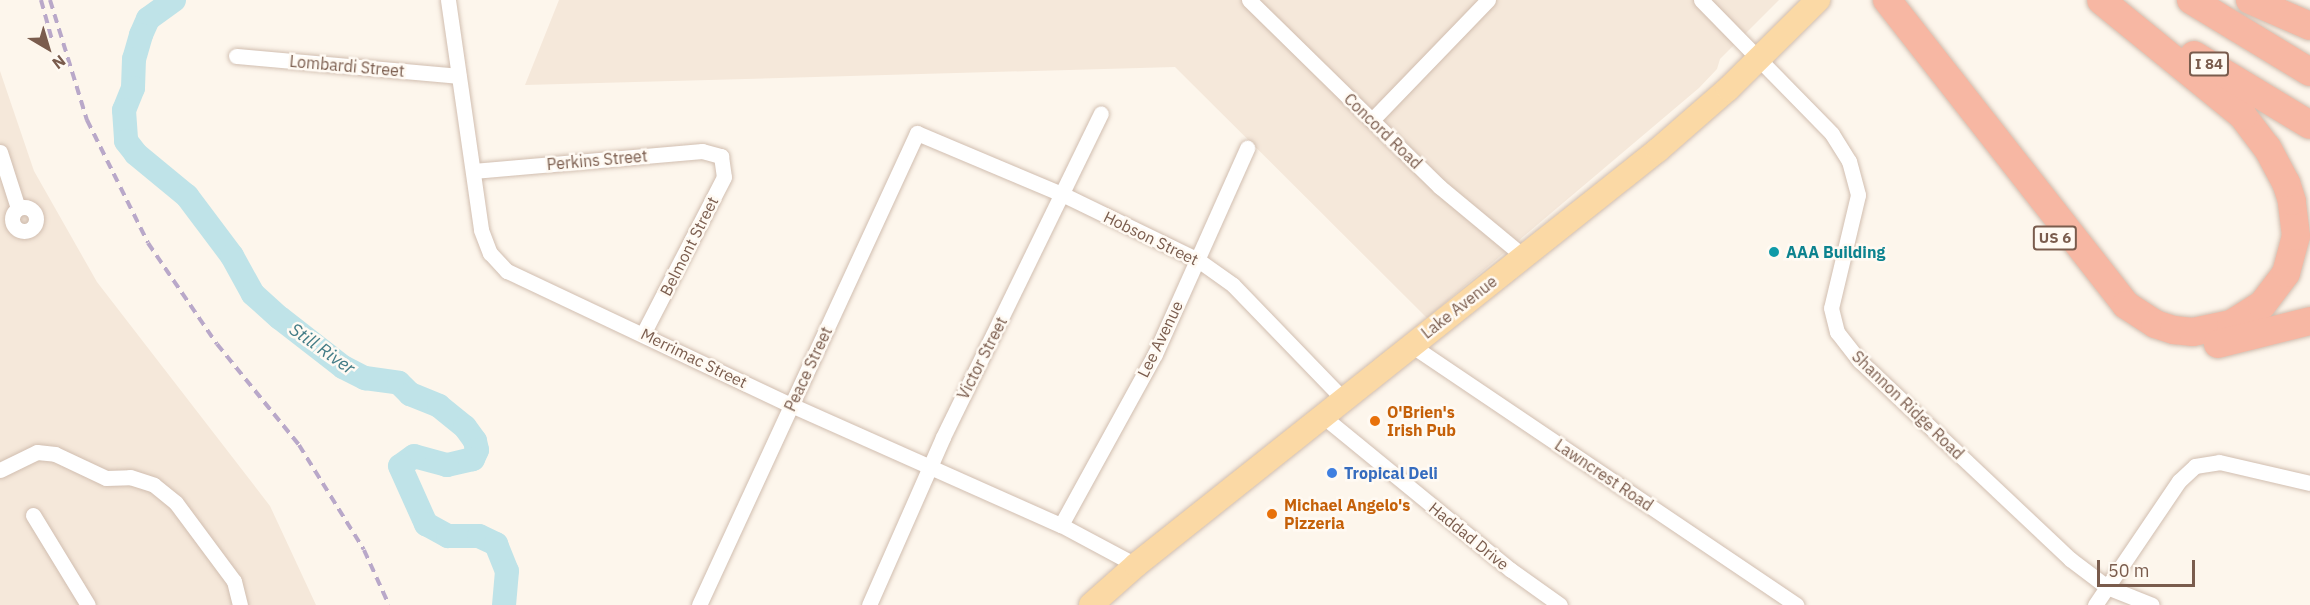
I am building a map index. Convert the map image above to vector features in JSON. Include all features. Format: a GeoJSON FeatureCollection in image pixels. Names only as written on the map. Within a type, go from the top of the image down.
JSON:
{"type":"FeatureCollection","features":[{"type":"Feature","properties":{"kind":"highway","name":"US 6"},"geometry":{"type":"LineString","coordinates":[[1870,0],[2104,301],[2132,326],[2170,343],[2193,346],[2310,321]]}},
{"type":"Feature","properties":{"kind":"highway"},"geometry":{"type":"LineString","coordinates":[[1887,0],[2126,305],[2155,324],[2174,330],[2193,332],[2231,324],[2262,305],[2286,273],[2296,236],[2292,201],[2286,183],[2256,131],[2235,109],[2101,0]]}},
{"type":"Feature","properties":{"kind":"highway","name":"I 84"},"geometry":{"type":"LineString","coordinates":[[2109,0],[2310,125]]}},
{"type":"Feature","properties":{"kind":"highway","name":"I 84"},"geometry":{"type":"LineString","coordinates":[[2191,0],[2310,72]]}},
{"type":"Feature","properties":{"kind":"highway"},"geometry":{"type":"LineString","coordinates":[[2250,0],[2310,26]]}},
{"type":"Feature","properties":{"kind":"main road","name":"Lake Avenue"},"geometry":{"type":"LineString","coordinates":[[1091,605],[1136,565],[1325,418],[1411,345],[1658,150],[1761,58],[1818,0]]}},
{"type":"Feature","properties":{"kind":"street","name":"Merrimac Street"},"geometry":{"type":"LineString","coordinates":[[448,0],[481,231],[490,254],[507,270],[791,405],[933,465],[1061,525],[1136,565]]}},
{"type":"Feature","properties":{"kind":"street","name":"Concord Road"},"geometry":{"type":"LineString","coordinates":[[1249,0],[1440,187],[1523,256]]}},
{"type":"Feature","properties":{"kind":"street"},"geometry":{"type":"LineString","coordinates":[[1372,120],[1488,0]]}},
{"type":"Feature","properties":{"kind":"street","name":"Shannon Ridge Road"},"geometry":{"type":"LineString","coordinates":[[1701,0],[1761,58],[1832,134],[1849,161],[1858,195],[1831,308],[1837,332],[1885,385],[2070,559],[2107,587],[2152,605]]}},
{"type":"Feature","properties":{"kind":"street","name":"Lombardi Street"},"geometry":{"type":"LineString","coordinates":[[237,56],[458,76]]}},
{"type":"Feature","properties":{"kind":"street","name":"Victor Street"},"geometry":{"type":"LineString","coordinates":[[869,605],[933,465],[943,437],[1064,195],[1101,113]]}},
{"type":"Feature","properties":{"kind":"street","name":"Hobson Street"},"geometry":{"type":"LineString","coordinates":[[917,134],[1064,195],[1198,260],[1233,285],[1345,401]]}},
{"type":"Feature","properties":{"kind":"street","name":"Peace Street"},"geometry":{"type":"LineString","coordinates":[[699,605],[917,134]]}},
{"type":"Feature","properties":{"kind":"street","name":"Lee Avenue"},"geometry":{"type":"LineString","coordinates":[[1061,525],[1155,354],[1247,148]]}},
{"type":"Feature","properties":{"kind":"street","name":"Perkins Street"},"geometry":{"type":"LineString","coordinates":[[473,171],[702,151],[721,156]]}},
{"type":"Feature","properties":{"kind":"street"},"geometry":{"type":"LineString","coordinates":[[0,152],[18,208]]}},
{"type":"Feature","properties":{"kind":"street","name":"Belmont Street"},"geometry":{"type":"LineString","coordinates":[[644,334],[724,177],[721,156]]}},
{"type":"Feature","properties":{"kind":"street","name":"Lawncrest Road"},"geometry":{"type":"LineString","coordinates":[[1411,345],[1797,605]]}},
{"type":"Feature","properties":{"kind":"street","name":"Haddad Drive"},"geometry":{"type":"LineString","coordinates":[[1325,418],[1511,570],[1560,605]]}},
{"type":"Feature","properties":{"kind":"street"},"geometry":{"type":"LineString","coordinates":[[0,470],[37,452],[55,454],[106,478],[130,477],[154,485],[176,503],[234,581],[240,605]]}},
{"type":"Feature","properties":{"kind":"street"},"geometry":{"type":"LineString","coordinates":[[2095,605],[2179,481],[2195,466],[2220,462],[2310,483]]}},
{"type":"Feature","properties":{"kind":"street"},"geometry":{"type":"LineString","coordinates":[[33,514],[88,605]]}},
{"type":"Feature","properties":{"kind":"shaded area"},"geometry":{"type":"Polygon","coordinates":[[[559,0],[1779,0],[1720,59],[1717,69],[1699,88],[1427,318],[1175,67],[525,85],[559,0]]]}},
{"type":"Feature","properties":{"kind":"shaded area"},"geometry":{"type":"Polygon","coordinates":[[[0,71],[34,171],[97,282],[270,506],[316,605],[0,605],[0,71]]]}},
{"type":"Feature","properties":{"kind":"waterway","name":"Still River"},"geometry":{"type":"LineString","coordinates":[[174,0],[148,19],[141,35],[134,59],[133,88],[124,110],[126,141],[136,154],[187,196],[232,256],[253,294],[280,318],[343,367],[365,378],[399,383],[410,394],[439,406],[465,427],[475,441],[477,450],[473,459],[447,465],[414,456],[400,466],[426,524],[448,536],[479,536],[496,544],[507,571],[504,605]]}},
{"type":"Feature","properties":{"kind":"railway"},"geometry":{"type":"LineString","coordinates":[[41,0],[52,40]]}},
{"type":"Feature","properties":{"kind":"railway"},"geometry":{"type":"LineString","coordinates":[[50,0],[87,120],[148,243],[217,344],[299,445],[364,550],[389,605]]}},
{"type":"Feature","properties":{"kind":"place","name":"AAA Building"},"geometry":{"type":"Point","coordinates":[1774,252]}},
{"type":"Feature","properties":{"kind":"place","name":"O'Brien's Irish Pub"},"geometry":{"type":"Point","coordinates":[1375,421]}},
{"type":"Feature","properties":{"kind":"place","name":"Tropical Deli"},"geometry":{"type":"Point","coordinates":[1332,473]}},
{"type":"Feature","properties":{"kind":"place","name":"Michael Angelo's Pizzeria"},"geometry":{"type":"Point","coordinates":[1272,514]}}]}
